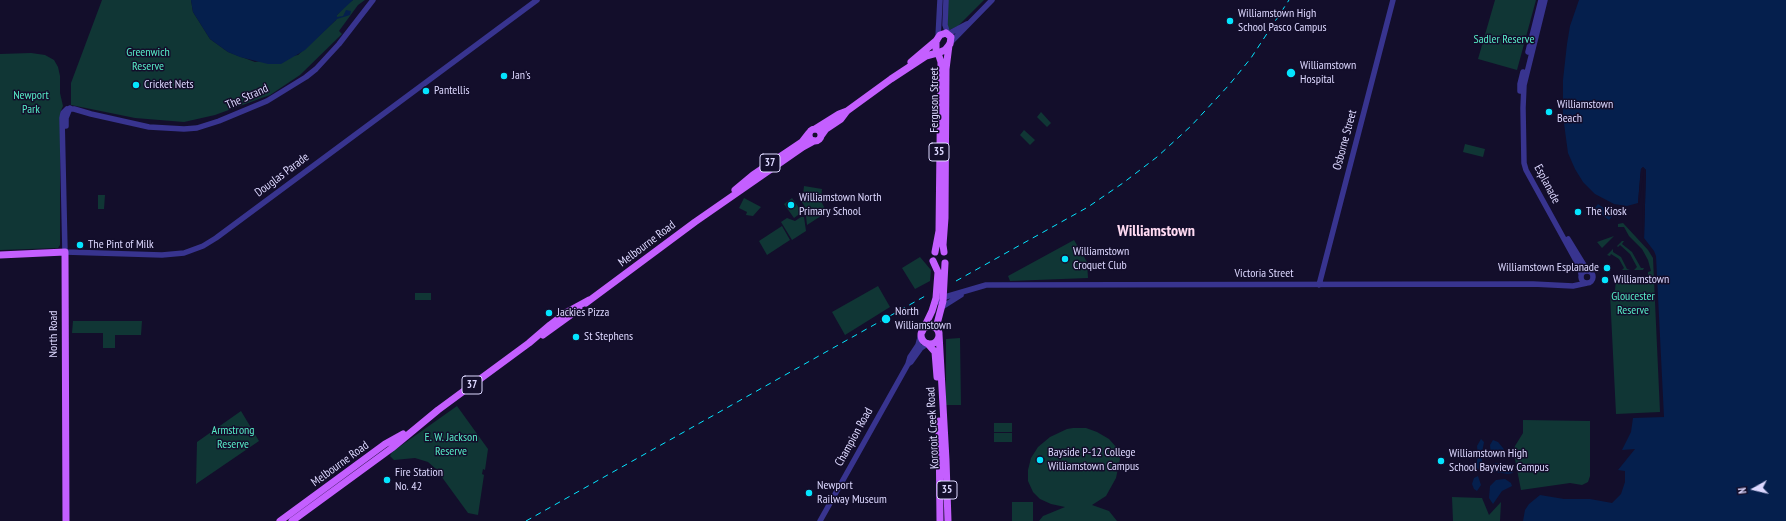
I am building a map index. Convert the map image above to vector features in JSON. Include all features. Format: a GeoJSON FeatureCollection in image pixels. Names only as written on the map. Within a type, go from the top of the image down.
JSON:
{"type":"FeatureCollection","features":[{"type":"Feature","properties":{"kind":"main road","name":"Melbourne Road"},"geometry":{"type":"LineString","coordinates":[[891,79],[942,34],[948,34]]}},
{"type":"Feature","properties":{"kind":"main road","name":"35"},"geometry":{"type":"LineString","coordinates":[[948,34],[951,37],[950,44]]}},
{"type":"Feature","properties":{"kind":"main road","name":"35"},"geometry":{"type":"LineString","coordinates":[[937,39],[937,53]]}},
{"type":"Feature","properties":{"kind":"main road","name":"Melbourne Road"},"geometry":{"type":"LineString","coordinates":[[280,521],[415,428],[529,343],[555,328],[589,300],[802,142],[812,131],[839,114],[847,111],[926,56],[945,50],[950,44]]}},
{"type":"Feature","properties":{"kind":"main road","name":"Ferguson Street"},"geometry":{"type":"LineString","coordinates":[[935,252],[940,230],[946,69],[950,44]]}},
{"type":"Feature","properties":{"kind":"main road","name":"Ferguson Street"},"geometry":{"type":"LineString","coordinates":[[937,53],[941,62],[945,227],[942,245],[944,252]]}},
{"type":"Feature","properties":{"kind":"main road","name":"Melbourne Road"},"geometry":{"type":"LineString","coordinates":[[821,136],[826,129],[841,119],[847,111]]}},
{"type":"Feature","properties":{"kind":"main road"},"geometry":{"type":"LineString","coordinates":[[814,141],[810,138],[812,131],[820,132],[821,136]]}},
{"type":"Feature","properties":{"kind":"main road","name":"37"},"geometry":{"type":"LineString","coordinates":[[814,141],[819,140],[821,136]]}},
{"type":"Feature","properties":{"kind":"main road","name":"Melbourne Road"},"geometry":{"type":"LineString","coordinates":[[755,178],[814,141]]}},
{"type":"Feature","properties":{"kind":"main road","name":"Douglas Parade"},"geometry":{"type":"LineString","coordinates":[[0,255],[65,252]]}},
{"type":"Feature","properties":{"kind":"main road","name":"North Road"},"geometry":{"type":"LineString","coordinates":[[65,252],[66,521]]}},
{"type":"Feature","properties":{"kind":"main road","name":"35"},"geometry":{"type":"LineString","coordinates":[[928,344],[923,340],[922,333],[935,303],[938,274],[933,261],[935,252]]}},
{"type":"Feature","properties":{"kind":"main road"},"geometry":{"type":"LineString","coordinates":[[935,252],[944,252]]}},
{"type":"Feature","properties":{"kind":"main road","name":"35"},"geometry":{"type":"LineString","coordinates":[[939,334],[937,324],[942,307],[947,256],[944,252]]}},
{"type":"Feature","properties":{"kind":"main road"},"geometry":{"type":"LineString","coordinates":[[933,261],[939,265],[946,263]]}},
{"type":"Feature","properties":{"kind":"main road"},"geometry":{"type":"LineString","coordinates":[[922,333],[925,328],[931,326],[936,328],[939,334],[937,342],[928,344]]}},
{"type":"Feature","properties":{"kind":"main road","name":"Kororoit Creek Road"},"geometry":{"type":"LineString","coordinates":[[939,334],[943,455],[940,521]]}},
{"type":"Feature","properties":{"kind":"main road","name":"Kororoit Creek Road"},"geometry":{"type":"LineString","coordinates":[[928,344],[933,348],[936,355],[948,521]]}},
{"type":"Feature","properties":{"kind":"main road","name":"Melbourne Road"},"geometry":{"type":"LineString","coordinates":[[292,521],[381,452]]}},
{"type":"Feature","properties":{"kind":"street","name":"The Strand"},"geometry":{"type":"LineString","coordinates":[[68,110],[145,126],[170,128],[197,128],[219,121],[267,101],[306,77],[316,69],[339,44],[374,0]]}},
{"type":"Feature","properties":{"kind":"street","name":"Douglas Parade"},"geometry":{"type":"LineString","coordinates":[[65,252],[175,254],[192,251],[203,246],[537,0]]}},
{"type":"Feature","properties":{"kind":"street","name":"35"},"geometry":{"type":"LineString","coordinates":[[937,39],[940,0]]}},
{"type":"Feature","properties":{"kind":"street","name":"35"},"geometry":{"type":"LineString","coordinates":[[946,0],[945,25],[948,34]]}},
{"type":"Feature","properties":{"kind":"street"},"geometry":{"type":"LineString","coordinates":[[950,44],[992,0]]}},
{"type":"Feature","properties":{"kind":"street","name":"Osborne Street"},"geometry":{"type":"LineString","coordinates":[[1319,285],[1393,0]]}},
{"type":"Feature","properties":{"kind":"street","name":"Esplanade"},"geometry":{"type":"LineString","coordinates":[[1523,78],[1542,0]]}},
{"type":"Feature","properties":{"kind":"street","name":"Esplanade"},"geometry":{"type":"LineString","coordinates":[[1546,0],[1520,87],[1525,167],[1555,221],[1581,275]]}},
{"type":"Feature","properties":{"kind":"street"},"geometry":{"type":"LineString","coordinates":[[948,34],[971,21]]}},
{"type":"Feature","properties":{"kind":"street","name":"North Road"},"geometry":{"type":"LineString","coordinates":[[65,252],[64,148],[62,116],[64,111],[68,110]]}},
{"type":"Feature","properties":{"kind":"street","name":"Esplanade"},"geometry":{"type":"LineString","coordinates":[[1555,221],[1587,270]]}},
{"type":"Feature","properties":{"kind":"street"},"geometry":{"type":"LineString","coordinates":[[1571,244],[1570,246],[1577,264]]}},
{"type":"Feature","properties":{"kind":"street"},"geometry":{"type":"LineString","coordinates":[[1587,270],[1592,272],[1594,277],[1592,281],[1586,283],[1582,281],[1581,275],[1587,270]]}},
{"type":"Feature","properties":{"kind":"street","name":"Victoria Street"},"geometry":{"type":"LineString","coordinates":[[935,303],[943,298],[964,293],[986,285],[1564,284],[1574,282],[1581,275]]}},
{"type":"Feature","properties":{"kind":"street","name":"Victoria Street"},"geometry":{"type":"LineString","coordinates":[[1564,284],[1573,286],[1586,283]]}},
{"type":"Feature","properties":{"kind":"street","name":"Victoria Street"},"geometry":{"type":"LineString","coordinates":[[942,307],[964,293]]}},
{"type":"Feature","properties":{"kind":"street","name":"Champion Road"},"geometry":{"type":"LineString","coordinates":[[820,521],[908,364],[910,357],[919,343],[922,333]]}},
{"type":"Feature","properties":{"kind":"street","name":"Champion Road"},"geometry":{"type":"LineString","coordinates":[[908,364],[920,348],[928,344]]}},
{"type":"Feature","properties":{"kind":"green space","name":"Greenwich Reserve"},"geometry":{"type":"Polygon","coordinates":[[[102,0],[191,0],[193,12],[210,39],[228,52],[255,62],[298,55],[336,20],[337,15],[346,5],[353,0],[365,0],[358,5],[339,31],[342,34],[300,75],[270,95],[215,115],[184,122],[135,118],[71,105],[71,83],[102,0]]]}},
{"type":"Feature","properties":{"kind":"green space"},"geometry":{"type":"Polygon","coordinates":[[[948,0],[984,0],[958,26],[949,30],[947,27],[948,0]]]}},
{"type":"Feature","properties":{"kind":"green space","name":"Sadler Reserve"},"geometry":{"type":"Polygon","coordinates":[[[1495,0],[1536,0],[1517,70],[1478,59],[1495,0]]]}},
{"type":"Feature","properties":{"kind":"green space","name":"Newport Park"},"geometry":{"type":"Polygon","coordinates":[[[31,53],[45,55],[54,60],[58,67],[60,76],[60,93],[63,106],[60,113],[60,245],[58,248],[0,250],[0,54],[31,53]]]}},
{"type":"Feature","properties":{"kind":"green space"},"geometry":{"type":"Polygon","coordinates":[[[1041,112],[1051,123],[1047,127],[1037,117],[1041,112]]]}},
{"type":"Feature","properties":{"kind":"green space"},"geometry":{"type":"Polygon","coordinates":[[[1024,130],[1035,140],[1030,145],[1020,135],[1024,130]]]}},
{"type":"Feature","properties":{"kind":"green space"},"geometry":{"type":"Polygon","coordinates":[[[1465,144],[1485,149],[1483,157],[1463,152],[1465,144]]]}},
{"type":"Feature","properties":{"kind":"green space"},"geometry":{"type":"Polygon","coordinates":[[[804,186],[822,189],[821,198],[803,195],[804,186]]]}},
{"type":"Feature","properties":{"kind":"green space"},"geometry":{"type":"Polygon","coordinates":[[[98,195],[105,195],[104,209],[98,209],[98,195]]]}},
{"type":"Feature","properties":{"kind":"green space"},"geometry":{"type":"Polygon","coordinates":[[[798,196],[821,201],[826,211],[807,225],[805,207],[798,196]]]}},
{"type":"Feature","properties":{"kind":"green space"},"geometry":{"type":"Polygon","coordinates":[[[744,198],[761,207],[753,216],[746,215],[747,212],[739,208],[744,198]]]}},
{"type":"Feature","properties":{"kind":"green space"},"geometry":{"type":"Polygon","coordinates":[[[792,198],[802,212],[794,218],[784,204],[792,198]]]}},
{"type":"Feature","properties":{"kind":"green space"},"geometry":{"type":"Polygon","coordinates":[[[801,217],[804,217],[806,231],[792,240],[781,222],[787,218],[795,221],[801,217]]]}},
{"type":"Feature","properties":{"kind":"green space","name":"Gloucester Reserve"},"geometry":{"type":"Polygon","coordinates":[[[1623,223],[1648,250],[1653,258],[1660,412],[1616,414],[1610,294],[1615,290],[1616,280],[1620,279],[1620,277],[1648,277],[1648,272],[1651,271],[1648,260],[1642,249],[1629,236],[1624,227],[1618,227],[1618,224],[1623,223]]]}},
{"type":"Feature","properties":{"kind":"green space"},"geometry":{"type":"Polygon","coordinates":[[[782,226],[790,240],[767,255],[759,241],[782,226]]]}},
{"type":"Feature","properties":{"kind":"green space"},"geometry":{"type":"Polygon","coordinates":[[[1614,236],[1602,248],[1597,242],[1614,236]]]}},
{"type":"Feature","properties":{"kind":"green space","name":"Williamstown Croquet Club"},"geometry":{"type":"Polygon","coordinates":[[[1074,240],[1087,262],[1088,278],[1010,281],[1008,276],[1074,240]]]}},
{"type":"Feature","properties":{"kind":"green space"},"geometry":{"type":"Polygon","coordinates":[[[1624,241],[1622,244],[1632,252],[1641,268],[1644,268],[1643,270],[1634,270],[1637,267],[1630,254],[1620,245],[1618,247],[1617,246],[1624,241]]]}},
{"type":"Feature","properties":{"kind":"green space"},"geometry":{"type":"Polygon","coordinates":[[[1613,249],[1613,252],[1621,257],[1627,269],[1630,270],[1622,270],[1624,268],[1619,259],[1611,254],[1610,256],[1607,255],[1613,249]]]}},
{"type":"Feature","properties":{"kind":"green space"},"geometry":{"type":"Polygon","coordinates":[[[920,257],[931,270],[930,281],[915,289],[902,268],[920,257]]]}},
{"type":"Feature","properties":{"kind":"green space"},"geometry":{"type":"Polygon","coordinates":[[[878,286],[890,307],[845,335],[832,312],[878,286]]]}},
{"type":"Feature","properties":{"kind":"green space"},"geometry":{"type":"Polygon","coordinates":[[[415,293],[431,293],[431,300],[415,300],[415,293]]]}},
{"type":"Feature","properties":{"kind":"green space"},"geometry":{"type":"Polygon","coordinates":[[[73,321],[142,321],[141,335],[115,335],[115,348],[103,348],[103,333],[72,333],[73,321]]]}},
{"type":"Feature","properties":{"kind":"green space"},"geometry":{"type":"Polygon","coordinates":[[[960,338],[961,405],[946,405],[946,339],[960,338]]]}},
{"type":"Feature","properties":{"kind":"green space","name":"E. W. Jackson Reserve"},"geometry":{"type":"Polygon","coordinates":[[[457,406],[488,449],[485,470],[483,469],[482,474],[484,475],[478,515],[468,513],[436,469],[428,462],[415,458],[394,460],[390,456],[392,452],[457,406]]]}},
{"type":"Feature","properties":{"kind":"green space","name":"Armstrong Reserve"},"geometry":{"type":"Polygon","coordinates":[[[241,411],[259,441],[196,484],[197,442],[241,411]]]}},
{"type":"Feature","properties":{"kind":"green space"},"geometry":{"type":"Polygon","coordinates":[[[1523,420],[1590,421],[1590,476],[1588,482],[1582,485],[1570,483],[1521,490],[1514,454],[1515,446],[1523,433],[1523,420]]]}},
{"type":"Feature","properties":{"kind":"green space"},"geometry":{"type":"Polygon","coordinates":[[[994,423],[1012,423],[1012,432],[994,432],[994,423]]]}},
{"type":"Feature","properties":{"kind":"green space"},"geometry":{"type":"Polygon","coordinates":[[[1086,428],[1097,432],[1109,439],[1117,448],[1120,459],[1116,478],[1106,496],[1092,505],[1109,511],[1117,521],[1039,521],[1043,516],[1065,507],[1051,504],[1040,499],[1033,492],[1028,481],[1028,470],[1031,458],[1038,447],[1050,437],[1067,429],[1086,428]]]}},
{"type":"Feature","properties":{"kind":"green space"},"geometry":{"type":"Polygon","coordinates":[[[994,433],[1012,433],[1012,442],[994,442],[994,433]]]}},
{"type":"Feature","properties":{"kind":"green space"},"geometry":{"type":"Polygon","coordinates":[[[1452,497],[1482,498],[1489,515],[1501,502],[1500,521],[1453,521],[1452,497]]]}},
{"type":"Feature","properties":{"kind":"green space"},"geometry":{"type":"Polygon","coordinates":[[[1012,502],[1033,502],[1033,521],[1012,521],[1012,502]]]}},
{"type":"Feature","properties":{"kind":"water"},"geometry":{"type":"Polygon","coordinates":[[[191,0],[353,0],[337,15],[337,17],[343,16],[346,10],[351,11],[350,15],[337,19],[305,50],[281,64],[268,64],[240,57],[228,52],[210,39],[193,12],[191,0]]]}},
{"type":"Feature","properties":{"kind":"water"},"geometry":{"type":"Polygon","coordinates":[[[1579,0],[1786,0],[1786,521],[1523,521],[1525,510],[1529,504],[1540,495],[1564,499],[1590,499],[1612,503],[1621,494],[1625,482],[1625,471],[1618,470],[1635,449],[1622,450],[1631,432],[1633,418],[1664,417],[1656,256],[1644,238],[1646,170],[1643,167],[1641,169],[1638,203],[1627,206],[1614,204],[1595,194],[1583,182],[1568,153],[1563,116],[1563,80],[1570,26],[1579,0]]]}},
{"type":"Feature","properties":{"kind":"water"},"geometry":{"type":"Polygon","coordinates":[[[1598,204],[1613,215],[1609,220],[1594,209],[1598,204]]]}},
{"type":"Feature","properties":{"kind":"water"},"geometry":{"type":"Polygon","coordinates":[[[1481,439],[1484,442],[1481,458],[1484,467],[1480,470],[1476,465],[1478,457],[1477,446],[1481,439]]]}},
{"type":"Feature","properties":{"kind":"water"},"geometry":{"type":"Polygon","coordinates":[[[1493,440],[1498,442],[1503,448],[1506,453],[1505,457],[1496,458],[1491,455],[1490,445],[1493,440]]]}},
{"type":"Feature","properties":{"kind":"water"},"geometry":{"type":"Polygon","coordinates":[[[1495,463],[1506,464],[1512,468],[1513,473],[1508,474],[1495,472],[1491,466],[1495,463]]]}},
{"type":"Feature","properties":{"kind":"water"},"geometry":{"type":"Polygon","coordinates":[[[1478,476],[1481,485],[1477,491],[1474,489],[1472,484],[1474,478],[1478,476]]]}},
{"type":"Feature","properties":{"kind":"water"},"geometry":{"type":"Polygon","coordinates":[[[1505,479],[1511,483],[1512,486],[1502,491],[1493,504],[1489,498],[1490,486],[1496,480],[1505,479]]]}},
{"type":"Feature","properties":{"kind":"pier"},"geometry":{"type":"Polygon","coordinates":[[[1643,167],[1646,170],[1644,239],[1642,237],[1644,169],[1639,205],[1638,203],[1641,169],[1643,167]]]}},
{"type":"Feature","properties":{"kind":"railway"},"geometry":{"type":"LineString","coordinates":[[956,281],[1088,207],[1157,157],[1191,126],[1229,85],[1251,58],[1289,0]]}},
{"type":"Feature","properties":{"kind":"railway"},"geometry":{"type":"LineString","coordinates":[[526,521],[927,295]]}},
{"type":"Feature","properties":{"kind":"place","name":"Williamstown High School Pasco Campus"},"geometry":{"type":"Point","coordinates":[1230,21]}},
{"type":"Feature","properties":{"kind":"place","name":"Williamstown Hospital"},"geometry":{"type":"Point","coordinates":[1291,73]}},
{"type":"Feature","properties":{"kind":"place","name":"Jan's"},"geometry":{"type":"Point","coordinates":[504,76]}},
{"type":"Feature","properties":{"kind":"place","name":"Cricket Nets"},"geometry":{"type":"Point","coordinates":[136,85]}},
{"type":"Feature","properties":{"kind":"place","name":"Pantellis"},"geometry":{"type":"Point","coordinates":[426,91]}},
{"type":"Feature","properties":{"kind":"place","name":"Williamstown Beach"},"geometry":{"type":"Point","coordinates":[1549,112]}},
{"type":"Feature","properties":{"kind":"place","name":"Williamstown North Primary School"},"geometry":{"type":"Point","coordinates":[791,205]}},
{"type":"Feature","properties":{"kind":"place","name":"The Kiosk"},"geometry":{"type":"Point","coordinates":[1578,212]}},
{"type":"Feature","properties":{"kind":"place","name":"The Pint of Milk"},"geometry":{"type":"Point","coordinates":[80,245]}},
{"type":"Feature","properties":{"kind":"place","name":"Williamstown Croquet Club"},"geometry":{"type":"Point","coordinates":[1065,259]}},
{"type":"Feature","properties":{"kind":"place","name":"Williamstown Esplanade"},"geometry":{"type":"Point","coordinates":[1607,268]}},
{"type":"Feature","properties":{"kind":"place","name":"Williamstown"},"geometry":{"type":"Point","coordinates":[1605,280]}},
{"type":"Feature","properties":{"kind":"place","name":"Jackies Pizza"},"geometry":{"type":"Point","coordinates":[549,313]}},
{"type":"Feature","properties":{"kind":"place","name":"North Williamstown"},"geometry":{"type":"Point","coordinates":[886,319]}},
{"type":"Feature","properties":{"kind":"place","name":"St Stephens"},"geometry":{"type":"Point","coordinates":[576,337]}},
{"type":"Feature","properties":{"kind":"place","name":"Bayside P-12 College Williamstown Campus"},"geometry":{"type":"Point","coordinates":[1040,460]}},
{"type":"Feature","properties":{"kind":"place","name":"Williamstown High School Bayview Campus"},"geometry":{"type":"Point","coordinates":[1441,461]}},
{"type":"Feature","properties":{"kind":"place","name":"Fire Station No. 42"},"geometry":{"type":"Point","coordinates":[387,480]}},
{"type":"Feature","properties":{"kind":"place","name":"Newport Railway Museum"},"geometry":{"type":"Point","coordinates":[809,493]}},
{"type":"Feature","properties":{"kind":"district","name":"Williamstown"},"geometry":{"type":"Point","coordinates":[1156,231]}}]}
